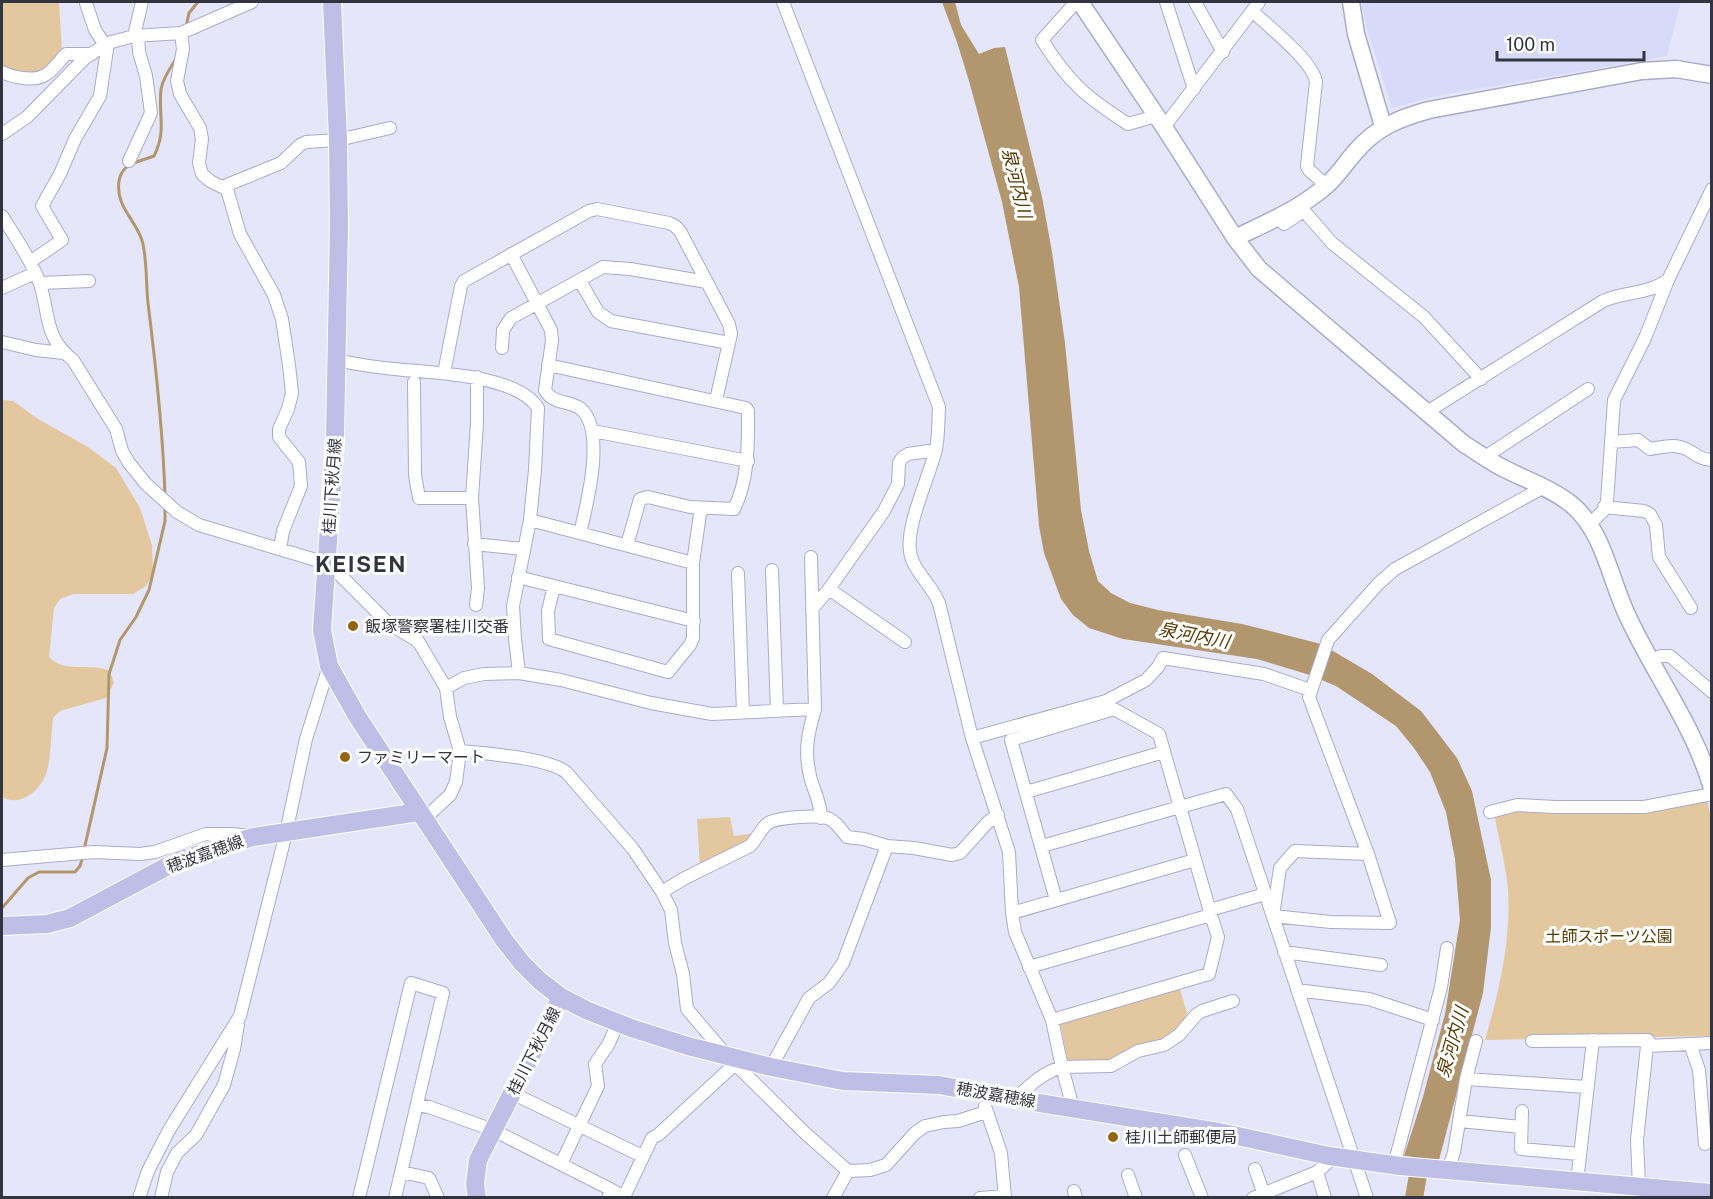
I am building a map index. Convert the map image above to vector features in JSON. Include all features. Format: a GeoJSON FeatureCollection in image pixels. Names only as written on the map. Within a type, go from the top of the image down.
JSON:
{"type":"FeatureCollection","features":[{"type":"Feature","properties":{"kind":"main road","name":"桂川下秋月線"},"geometry":{"type":"LineString","coordinates":[[332,2],[339,225],[336,439],[322,630],[329,666],[357,716],[504,940],[522,963],[561,997],[478,1160],[475,1184],[477,1197]]}},
{"type":"Feature","properties":{"kind":"main road","name":"穂波嘉穂線"},"geometry":{"type":"LineString","coordinates":[[2,926],[47,924],[70,918],[177,861],[253,837],[421,815]]}},
{"type":"Feature","properties":{"kind":"main road","name":"穂波嘉穂線"},"geometry":{"type":"LineString","coordinates":[[561,997],[618,1023],[731,1060],[843,1081],[939,1085],[1219,1132],[1329,1156],[1397,1166],[1577,1182],[1631,1190],[1712,1192]]}},
{"type":"Feature","properties":{"kind":"street"},"geometry":{"type":"LineString","coordinates":[[129,160],[151,113],[146,76],[136,36],[142,2]]}},
{"type":"Feature","properties":{"kind":"street"},"geometry":{"type":"LineString","coordinates":[[2,134],[27,117],[85,58],[107,44],[136,36],[182,33],[252,2]]}},
{"type":"Feature","properties":{"kind":"street"},"geometry":{"type":"LineString","coordinates":[[783,2],[939,407],[936,450],[911,531],[910,552],[913,563],[935,592],[939,603],[972,738],[1009,852],[1015,932],[1052,1020],[1073,1108]]}},
{"type":"Feature","properties":{"kind":"street"},"geometry":{"type":"LineString","coordinates":[[1326,185],[1307,166],[1315,75],[1256,6],[1194,89],[1160,122],[1128,124],[1097,104],[1077,88],[1058,66],[1042,40],[1078,2],[1160,122],[1235,238],[1260,269],[1464,444],[1502,468],[1544,487],[1572,505],[1589,525],[1601,546],[1628,618],[1701,753],[1712,788]]}},
{"type":"Feature","properties":{"kind":"street"},"geometry":{"type":"LineString","coordinates":[[1166,2],[1194,89]]}},
{"type":"Feature","properties":{"kind":"street"},"geometry":{"type":"LineString","coordinates":[[1196,2],[1222,52]]}},
{"type":"Feature","properties":{"kind":"street"},"geometry":{"type":"LineString","coordinates":[[1352,2],[1356,34],[1383,126]]}},
{"type":"Feature","properties":{"kind":"street"},"geometry":{"type":"LineString","coordinates":[[2,288],[35,273],[62,240],[42,206],[60,174],[75,139],[100,96],[107,44],[95,30],[86,3]]}},
{"type":"Feature","properties":{"kind":"street"},"geometry":{"type":"LineString","coordinates":[[182,33],[183,49],[177,81],[180,94],[200,129],[202,139],[199,163],[202,174],[222,187],[281,163],[306,142],[338,140],[390,128]]}},
{"type":"Feature","properties":{"kind":"street"},"geometry":{"type":"LineString","coordinates":[[2,72],[20,77],[37,77],[45,75],[66,54],[92,54]]}},
{"type":"Feature","properties":{"kind":"street"},"geometry":{"type":"LineString","coordinates":[[1235,238],[1306,201],[1326,185],[1356,150],[1383,126],[1401,118],[1429,110],[1642,71],[1676,69],[1712,75]]}},
{"type":"Feature","properties":{"kind":"street"},"geometry":{"type":"LineString","coordinates":[[226,186],[240,234],[274,295],[282,319],[289,365],[292,393],[279,429],[279,437],[299,462],[301,486],[283,531],[280,549]]}},
{"type":"Feature","properties":{"kind":"street"},"geometry":{"type":"LineString","coordinates":[[1589,525],[1607,502],[1614,400],[1645,338],[1668,280],[1712,189]]}},
{"type":"Feature","properties":{"kind":"street"},"geometry":{"type":"LineString","coordinates":[[444,373],[461,285],[470,276],[588,211],[597,209],[675,226],[729,324],[731,334],[716,400]]}},
{"type":"Feature","properties":{"kind":"street"},"geometry":{"type":"LineString","coordinates":[[1279,217],[1284,224],[1304,211],[1332,243],[1424,317],[1481,379]]}},
{"type":"Feature","properties":{"kind":"street"},"geometry":{"type":"LineString","coordinates":[[2,216],[35,273],[53,336],[64,353],[73,360],[116,429],[126,457],[146,484],[177,512],[199,525],[326,563],[388,623],[418,641],[446,688],[450,717],[460,751],[456,782],[450,795],[421,815]]}},
{"type":"Feature","properties":{"kind":"street"},"geometry":{"type":"LineString","coordinates":[[511,254],[551,330],[552,341],[544,390],[554,400],[580,408],[593,431],[588,499],[580,533]]}},
{"type":"Feature","properties":{"kind":"street"},"geometry":{"type":"LineString","coordinates":[[502,348],[503,330],[511,318],[603,267],[707,282]]}},
{"type":"Feature","properties":{"kind":"street"},"geometry":{"type":"LineString","coordinates":[[35,273],[89,281]]}},
{"type":"Feature","properties":{"kind":"street"},"geometry":{"type":"LineString","coordinates":[[1427,412],[1603,301],[1614,296],[1657,288],[1668,280]]}},
{"type":"Feature","properties":{"kind":"street"},"geometry":{"type":"LineString","coordinates":[[580,281],[598,312],[611,321],[729,343]]}},
{"type":"Feature","properties":{"kind":"street"},"geometry":{"type":"LineString","coordinates":[[2,342],[36,350],[64,353]]}},
{"type":"Feature","properties":{"kind":"street"},"geometry":{"type":"LineString","coordinates":[[336,360],[358,365],[477,377],[527,395],[538,408],[530,520],[513,606],[514,639],[519,674]]}},
{"type":"Feature","properties":{"kind":"street"},"geometry":{"type":"LineString","coordinates":[[548,365],[747,408],[748,461],[739,499],[734,509],[690,507],[648,497],[640,499],[627,545]]}},
{"type":"Feature","properties":{"kind":"street"},"geometry":{"type":"LineString","coordinates":[[476,605],[478,588],[472,498],[477,423],[477,377]]}},
{"type":"Feature","properties":{"kind":"street"},"geometry":{"type":"LineString","coordinates":[[414,382],[415,475],[419,498],[472,498]]}},
{"type":"Feature","properties":{"kind":"street"},"geometry":{"type":"LineString","coordinates":[[1485,457],[1588,389]]}},
{"type":"Feature","properties":{"kind":"street"},"geometry":{"type":"LineString","coordinates":[[593,431],[748,461]]}},
{"type":"Feature","properties":{"kind":"street"},"geometry":{"type":"LineString","coordinates":[[1611,442],[1638,440],[1650,449],[1677,446],[1688,449],[1700,459],[1712,460]]}},
{"type":"Feature","properties":{"kind":"street"},"geometry":{"type":"LineString","coordinates":[[812,609],[829,589],[884,511],[898,484],[899,464],[902,458],[908,454],[936,450]]}},
{"type":"Feature","properties":{"kind":"street"},"geometry":{"type":"LineString","coordinates":[[1272,916],[1331,922],[1390,922],[1368,854],[1309,697],[1311,688],[1328,640],[1379,583],[1395,569],[1544,487]]}},
{"type":"Feature","properties":{"kind":"street"},"geometry":{"type":"LineString","coordinates":[[1604,507],[1650,513],[1656,525],[1659,557],[1691,608]]}},
{"type":"Feature","properties":{"kind":"street"},"geometry":{"type":"LineString","coordinates":[[554,586],[548,611],[549,639],[668,672],[693,638],[693,563],[700,514],[703,508]]}},
{"type":"Feature","properties":{"kind":"street"},"geometry":{"type":"LineString","coordinates":[[530,520],[693,563]]}},
{"type":"Feature","properties":{"kind":"street"},"geometry":{"type":"LineString","coordinates":[[474,544],[523,549]]}},
{"type":"Feature","properties":{"kind":"street"},"geometry":{"type":"LineString","coordinates":[[811,557],[815,709],[806,743],[807,763],[821,809],[821,818]]}},
{"type":"Feature","properties":{"kind":"street"},"geometry":{"type":"LineString","coordinates":[[772,570],[777,711]]}},
{"type":"Feature","properties":{"kind":"street"},"geometry":{"type":"LineString","coordinates":[[738,573],[744,712]]}},
{"type":"Feature","properties":{"kind":"street"},"geometry":{"type":"LineString","coordinates":[[518,577],[694,621]]}},
{"type":"Feature","properties":{"kind":"street"},"geometry":{"type":"LineString","coordinates":[[829,589],[905,642]]}},
{"type":"Feature","properties":{"kind":"street"},"geometry":{"type":"LineString","coordinates":[[1650,660],[1670,656],[1712,692]]}},
{"type":"Feature","properties":{"kind":"street"},"geometry":{"type":"LineString","coordinates":[[972,738],[1106,701],[1146,680],[1163,658],[1264,674],[1311,688]]}},
{"type":"Feature","properties":{"kind":"street"},"geometry":{"type":"LineString","coordinates":[[161,1197],[167,1172],[177,1153],[196,1135],[224,1085],[286,833],[306,739],[329,666]]}},
{"type":"Feature","properties":{"kind":"street"},"geometry":{"type":"LineString","coordinates":[[446,688],[464,678],[484,674],[519,674],[561,680],[619,696],[712,714],[815,709]]}},
{"type":"Feature","properties":{"kind":"street"},"geometry":{"type":"LineString","coordinates":[[1052,1020],[1209,974],[1218,938],[1159,734],[1114,709],[1011,740],[1056,900]]}},
{"type":"Feature","properties":{"kind":"street"},"geometry":{"type":"LineString","coordinates":[[460,751],[522,758],[560,768],[633,849],[662,892],[671,910],[687,1009],[731,1060],[805,1133],[848,1171],[870,1170],[886,1165],[915,1133],[925,1126],[958,1121],[986,1112]]}},
{"type":"Feature","properties":{"kind":"street"},"geometry":{"type":"LineString","coordinates":[[1026,792],[1164,752]]}},
{"type":"Feature","properties":{"kind":"street"},"geometry":{"type":"LineString","coordinates":[[1042,846],[1227,794],[1237,809],[1367,1197]]}},
{"type":"Feature","properties":{"kind":"street"},"geometry":{"type":"LineString","coordinates":[[1490,813],[1517,805],[1644,807],[1712,794]]}},
{"type":"Feature","properties":{"kind":"street"},"geometry":{"type":"LineString","coordinates":[[662,892],[750,846],[767,823],[776,819],[827,818],[834,822],[847,837],[887,846],[915,848],[952,855],[960,853],[988,822],[998,815]]}},
{"type":"Feature","properties":{"kind":"street"},"geometry":{"type":"LineString","coordinates":[[2,860],[94,852],[140,854],[155,852],[206,834],[253,837]]}},
{"type":"Feature","properties":{"kind":"street"},"geometry":{"type":"LineString","coordinates":[[771,1066],[808,998],[829,983],[843,963],[887,846]]}},
{"type":"Feature","properties":{"kind":"street"},"geometry":{"type":"LineString","coordinates":[[1272,916],[1280,868],[1295,851],[1368,854]]}},
{"type":"Feature","properties":{"kind":"street"},"geometry":{"type":"LineString","coordinates":[[1012,913],[1195,860]]}},
{"type":"Feature","properties":{"kind":"street"},"geometry":{"type":"LineString","coordinates":[[1029,967],[1265,894]]}},
{"type":"Feature","properties":{"kind":"street"},"geometry":{"type":"LineString","coordinates":[[1397,1166],[1441,987],[1447,948]]}},
{"type":"Feature","properties":{"kind":"street"},"geometry":{"type":"LineString","coordinates":[[1284,952],[1381,965]]}},
{"type":"Feature","properties":{"kind":"street"},"geometry":{"type":"LineString","coordinates":[[359,1197],[411,983],[443,993],[395,1197]]}},
{"type":"Feature","properties":{"kind":"street"},"geometry":{"type":"LineString","coordinates":[[1297,990],[1370,999],[1432,1020]]}},
{"type":"Feature","properties":{"kind":"street"},"geometry":{"type":"LineString","coordinates":[[1015,1099],[1031,1083],[1062,1067],[1111,1066],[1138,1051],[1164,1045],[1172,1041],[1202,1011],[1233,1001]]}},
{"type":"Feature","properties":{"kind":"street"},"geometry":{"type":"LineString","coordinates":[[139,1197],[148,1171],[169,1130],[240,1016]]}},
{"type":"Feature","properties":{"kind":"street"},"geometry":{"type":"LineString","coordinates":[[561,1164],[598,1086],[595,1064],[608,1045],[618,1023]]}},
{"type":"Feature","properties":{"kind":"street"},"geometry":{"type":"LineString","coordinates":[[1577,1182],[1593,1040]]}},
{"type":"Feature","properties":{"kind":"street"},"geometry":{"type":"LineString","coordinates":[[1533,1041],[1648,1040],[1651,1045]]}},
{"type":"Feature","properties":{"kind":"street"},"geometry":{"type":"LineString","coordinates":[[1443,1170],[1454,1152],[1466,1079],[1476,1041]]}},
{"type":"Feature","properties":{"kind":"street"},"geometry":{"type":"LineString","coordinates":[[1631,1190],[1647,1046],[1712,1043]]}},
{"type":"Feature","properties":{"kind":"street"},"geometry":{"type":"LineString","coordinates":[[1690,1044],[1699,1070],[1705,1144]]}},
{"type":"Feature","properties":{"kind":"street"},"geometry":{"type":"LineString","coordinates":[[417,1105],[429,1107],[493,1130],[561,1164],[610,1194],[624,1197],[652,1138],[658,1135],[731,1060]]}},
{"type":"Feature","properties":{"kind":"street"},"geometry":{"type":"LineString","coordinates":[[1466,1079],[1587,1087]]}},
{"type":"Feature","properties":{"kind":"street"},"geometry":{"type":"LineString","coordinates":[[512,1093],[642,1156]]}},
{"type":"Feature","properties":{"kind":"street"},"geometry":{"type":"LineString","coordinates":[[980,1197],[1005,1196],[1001,1153],[986,1112],[982,1093]]}},
{"type":"Feature","properties":{"kind":"street"},"geometry":{"type":"LineString","coordinates":[[1522,1112],[1521,1149],[1580,1154]]}},
{"type":"Feature","properties":{"kind":"street"},"geometry":{"type":"LineString","coordinates":[[1460,1121],[1521,1127]]}},
{"type":"Feature","properties":{"kind":"street"},"geometry":{"type":"LineString","coordinates":[[1185,1155],[1202,1197]]}},
{"type":"Feature","properties":{"kind":"street"},"geometry":{"type":"LineString","coordinates":[[1255,1169],[1261,1196],[1317,1172],[1327,1163],[1329,1156]]}},
{"type":"Feature","properties":{"kind":"street"},"geometry":{"type":"LineString","coordinates":[[833,1197],[848,1171]]}},
{"type":"Feature","properties":{"kind":"street"},"geometry":{"type":"LineString","coordinates":[[401,1172],[429,1178],[438,1197]]}},
{"type":"Feature","properties":{"kind":"street"},"geometry":{"type":"LineString","coordinates":[[1317,1172],[1325,1197]]}},
{"type":"Feature","properties":{"kind":"street"},"geometry":{"type":"LineString","coordinates":[[1128,1175],[1136,1197]]}},
{"type":"Feature","properties":{"kind":"shaded area"},"geometry":{"type":"Polygon","coordinates":[[[1361,2],[1681,2],[1667,56],[1432,97],[1392,108],[1367,29],[1361,2]]]}},
{"type":"Feature","properties":{"kind":"green space"},"geometry":{"type":"Polygon","coordinates":[[[2,2],[59,2],[62,52],[42,74],[16,72],[2,66],[2,2]]]}},
{"type":"Feature","properties":{"kind":"green space"},"geometry":{"type":"Polygon","coordinates":[[[2,400],[13,401],[38,419],[88,447],[116,468],[140,508],[152,545],[153,574],[146,586],[133,594],[74,594],[60,599],[54,608],[49,657],[55,662],[70,667],[95,667],[110,671],[114,683],[106,698],[60,711],[53,718],[48,768],[43,781],[34,792],[15,800],[2,797],[2,400]]]}},
{"type":"Feature","properties":{"kind":"green space","name":"土師スポーツ公園"},"geometry":{"type":"Polygon","coordinates":[[[1707,799],[1712,823],[1711,1036],[1485,1040],[1499,985],[1508,928],[1507,881],[1495,817],[1512,811],[1707,799]]]}},
{"type":"Feature","properties":{"kind":"green space"},"geometry":{"type":"Polygon","coordinates":[[[730,817],[734,836],[755,833],[752,839],[700,868],[697,819],[730,817]]]}},
{"type":"Feature","properties":{"kind":"green space"},"geometry":{"type":"Polygon","coordinates":[[[1179,986],[1187,1013],[1181,1027],[1166,1041],[1151,1041],[1127,1050],[1111,1061],[1068,1062],[1060,1021],[1179,986]]]}},
{"type":"Feature","properties":{"kind":"water"},"geometry":{"type":"Polygon","coordinates":[[[942,2],[955,2],[961,25],[979,54],[994,48],[1005,47],[1042,197],[1052,252],[1065,343],[1081,510],[1098,581],[1111,593],[1130,603],[1242,624],[1321,644],[1372,674],[1421,711],[1457,758],[1472,791],[1491,880],[1491,927],[1483,993],[1439,1160],[1404,1156],[1423,1097],[1445,1014],[1460,920],[1455,859],[1446,812],[1430,772],[1396,726],[1336,686],[1310,675],[1257,659],[1123,639],[1089,628],[1073,615],[1061,599],[1044,553],[1039,526],[1019,287],[1002,202],[969,81],[942,2]]]}},
{"type":"Feature","properties":{"kind":"waterway"},"geometry":{"type":"LineString","coordinates":[[186,27],[189,13],[198,2]]}},
{"type":"Feature","properties":{"kind":"waterway"},"geometry":{"type":"LineString","coordinates":[[165,496],[161,423],[143,244],[137,228],[120,199],[119,181],[128,166],[154,156],[161,130],[161,89],[176,59]]}},
{"type":"Feature","properties":{"kind":"waterway"},"geometry":{"type":"LineString","coordinates":[[84,850],[107,748],[109,674],[120,640],[136,617],[149,590],[165,521],[165,505]]}},
{"type":"Feature","properties":{"kind":"waterway"},"geometry":{"type":"LineString","coordinates":[[2,908],[28,878],[39,872],[75,872],[83,856]]}},
{"type":"Feature","properties":{"kind":"waterway","name":"泉河内川"},"geometry":{"type":"LineString","coordinates":[[1414,1198],[1422,1152]]}},
{"type":"Feature","properties":{"kind":"place","name":"飯塚警察署桂川交番"},"geometry":{"type":"Point","coordinates":[353,626]}},
{"type":"Feature","properties":{"kind":"place","name":"ファミリーマート"},"geometry":{"type":"Point","coordinates":[345,757]}},
{"type":"Feature","properties":{"kind":"place","name":"桂川土師郵便局"},"geometry":{"type":"Point","coordinates":[1113,1137]}},
{"type":"Feature","properties":{"kind":"district","name":"KEISEN"},"geometry":{"type":"Point","coordinates":[361,564]}}]}
